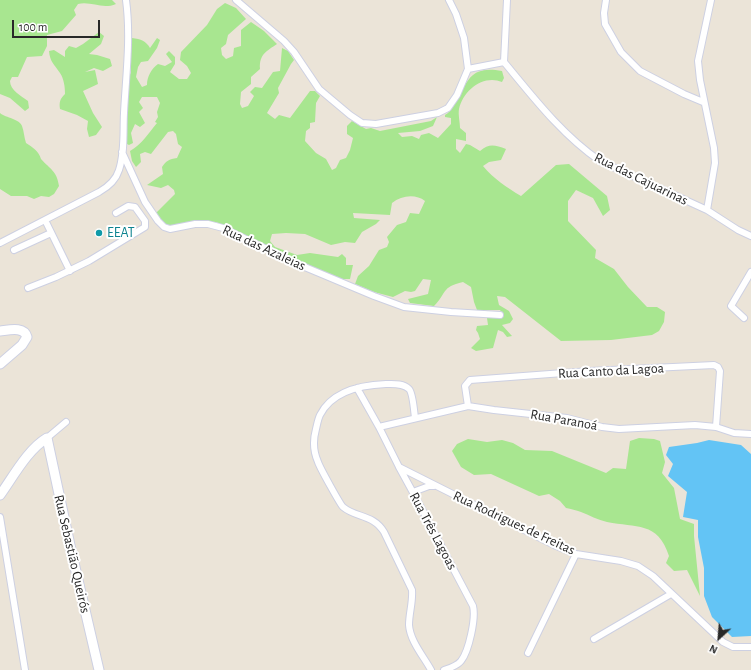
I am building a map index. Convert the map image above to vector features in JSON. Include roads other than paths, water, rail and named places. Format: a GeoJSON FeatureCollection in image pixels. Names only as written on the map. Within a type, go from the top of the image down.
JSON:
{"type":"FeatureCollection","features":[{"type":"Feature","properties":{"kind":"street","name":"Rua das Azaleias"},"geometry":{"type":"LineString","coordinates":[[126,0],[128,44],[122,152],[145,202],[164,227],[170,229],[195,224],[208,224],[223,228],[300,265],[374,296],[404,306],[451,312],[500,315]]}},
{"type":"Feature","properties":{"kind":"street"},"geometry":{"type":"LineString","coordinates":[[236,0],[284,41],[294,52],[320,89],[350,115],[362,123],[376,124],[438,113],[448,108],[458,95],[468,69],[464,38],[456,14],[449,0]]}},
{"type":"Feature","properties":{"kind":"street"},"geometry":{"type":"LineString","coordinates":[[468,69],[504,62],[507,0]]}},
{"type":"Feature","properties":{"kind":"street"},"geometry":{"type":"LineString","coordinates":[[606,0],[604,13],[605,24],[621,52],[640,71],[684,94],[703,102]]}},
{"type":"Feature","properties":{"kind":"street"},"geometry":{"type":"LineString","coordinates":[[707,210],[715,163],[714,148],[703,102],[698,61],[712,0]]}},
{"type":"Feature","properties":{"kind":"street","name":"Rua das Cajuarinas"},"geometry":{"type":"LineString","coordinates":[[504,62],[547,113],[584,150],[600,161],[707,210],[738,230],[751,236]]}},
{"type":"Feature","properties":{"kind":"street"},"geometry":{"type":"LineString","coordinates":[[0,243],[99,192],[109,185],[119,172],[122,152]]}},
{"type":"Feature","properties":{"kind":"street"},"geometry":{"type":"LineString","coordinates":[[28,288],[70,271],[145,227],[145,221],[136,207],[132,205],[116,213]]}},
{"type":"Feature","properties":{"kind":"street"},"geometry":{"type":"LineString","coordinates":[[45,220],[70,271]]}},
{"type":"Feature","properties":{"kind":"street"},"geometry":{"type":"LineString","coordinates":[[14,250],[51,233]]}},
{"type":"Feature","properties":{"kind":"street"},"geometry":{"type":"LineString","coordinates":[[744,318],[731,306],[751,272]]}},
{"type":"Feature","properties":{"kind":"street"},"geometry":{"type":"LineString","coordinates":[[0,331],[23,331],[27,337],[22,345],[0,364]]}},
{"type":"Feature","properties":{"kind":"street","name":"Rua Canto da Lagoa"},"geometry":{"type":"LineString","coordinates":[[468,406],[465,386],[470,380],[590,371],[714,365],[718,367],[720,371],[716,427]]}},
{"type":"Feature","properties":{"kind":"street"},"geometry":{"type":"LineString","coordinates":[[415,418],[412,395],[409,389],[404,386],[397,384],[381,384],[357,388],[339,394],[329,402],[320,415],[314,439],[314,449],[318,462],[342,506],[351,512],[376,522],[384,532],[412,590],[413,599],[409,623],[410,631],[431,670]]}},
{"type":"Feature","properties":{"kind":"street","name":"Rua Três Lagoas"},"geometry":{"type":"LineString","coordinates":[[357,388],[473,606],[475,613],[474,622],[465,655],[456,665],[444,670]]}},
{"type":"Feature","properties":{"kind":"street","name":"Rua Paranoá"},"geometry":{"type":"LineString","coordinates":[[379,427],[468,406],[566,418],[602,427],[619,429],[695,425],[716,427],[734,433],[751,434]]}},
{"type":"Feature","properties":{"kind":"street"},"geometry":{"type":"LineString","coordinates":[[0,495],[23,462],[40,442],[66,422]]}},
{"type":"Feature","properties":{"kind":"street","name":"Rua Sebastião Queirós"},"geometry":{"type":"LineString","coordinates":[[47,438],[99,670]]}},
{"type":"Feature","properties":{"kind":"street","name":"Rua Rodrigues de Freitas"},"geometry":{"type":"LineString","coordinates":[[399,468],[554,545],[576,554],[621,561],[638,566],[653,576],[723,642],[733,647],[751,647]]}},
{"type":"Feature","properties":{"kind":"street","name":"Rua Rodrigues de Freitas"},"geometry":{"type":"LineString","coordinates":[[413,492],[430,486],[438,487]]}},
{"type":"Feature","properties":{"kind":"street"},"geometry":{"type":"LineString","coordinates":[[0,517],[24,670]]}},
{"type":"Feature","properties":{"kind":"street"},"geometry":{"type":"LineString","coordinates":[[528,654],[576,554]]}},
{"type":"Feature","properties":{"kind":"street"},"geometry":{"type":"LineString","coordinates":[[594,638],[671,594]]}},
{"type":"Feature","properties":{"kind":"water"},"geometry":{"type":"Polygon","coordinates":[[[709,440],[741,445],[751,454],[751,636],[732,637],[712,617],[704,596],[704,568],[698,537],[698,520],[683,517],[687,492],[668,476],[673,464],[666,455],[669,447],[709,440]]]}},
{"type":"Feature","properties":{"kind":"place","name":"EEAT"},"geometry":{"type":"Point","coordinates":[99,233]}}]}
